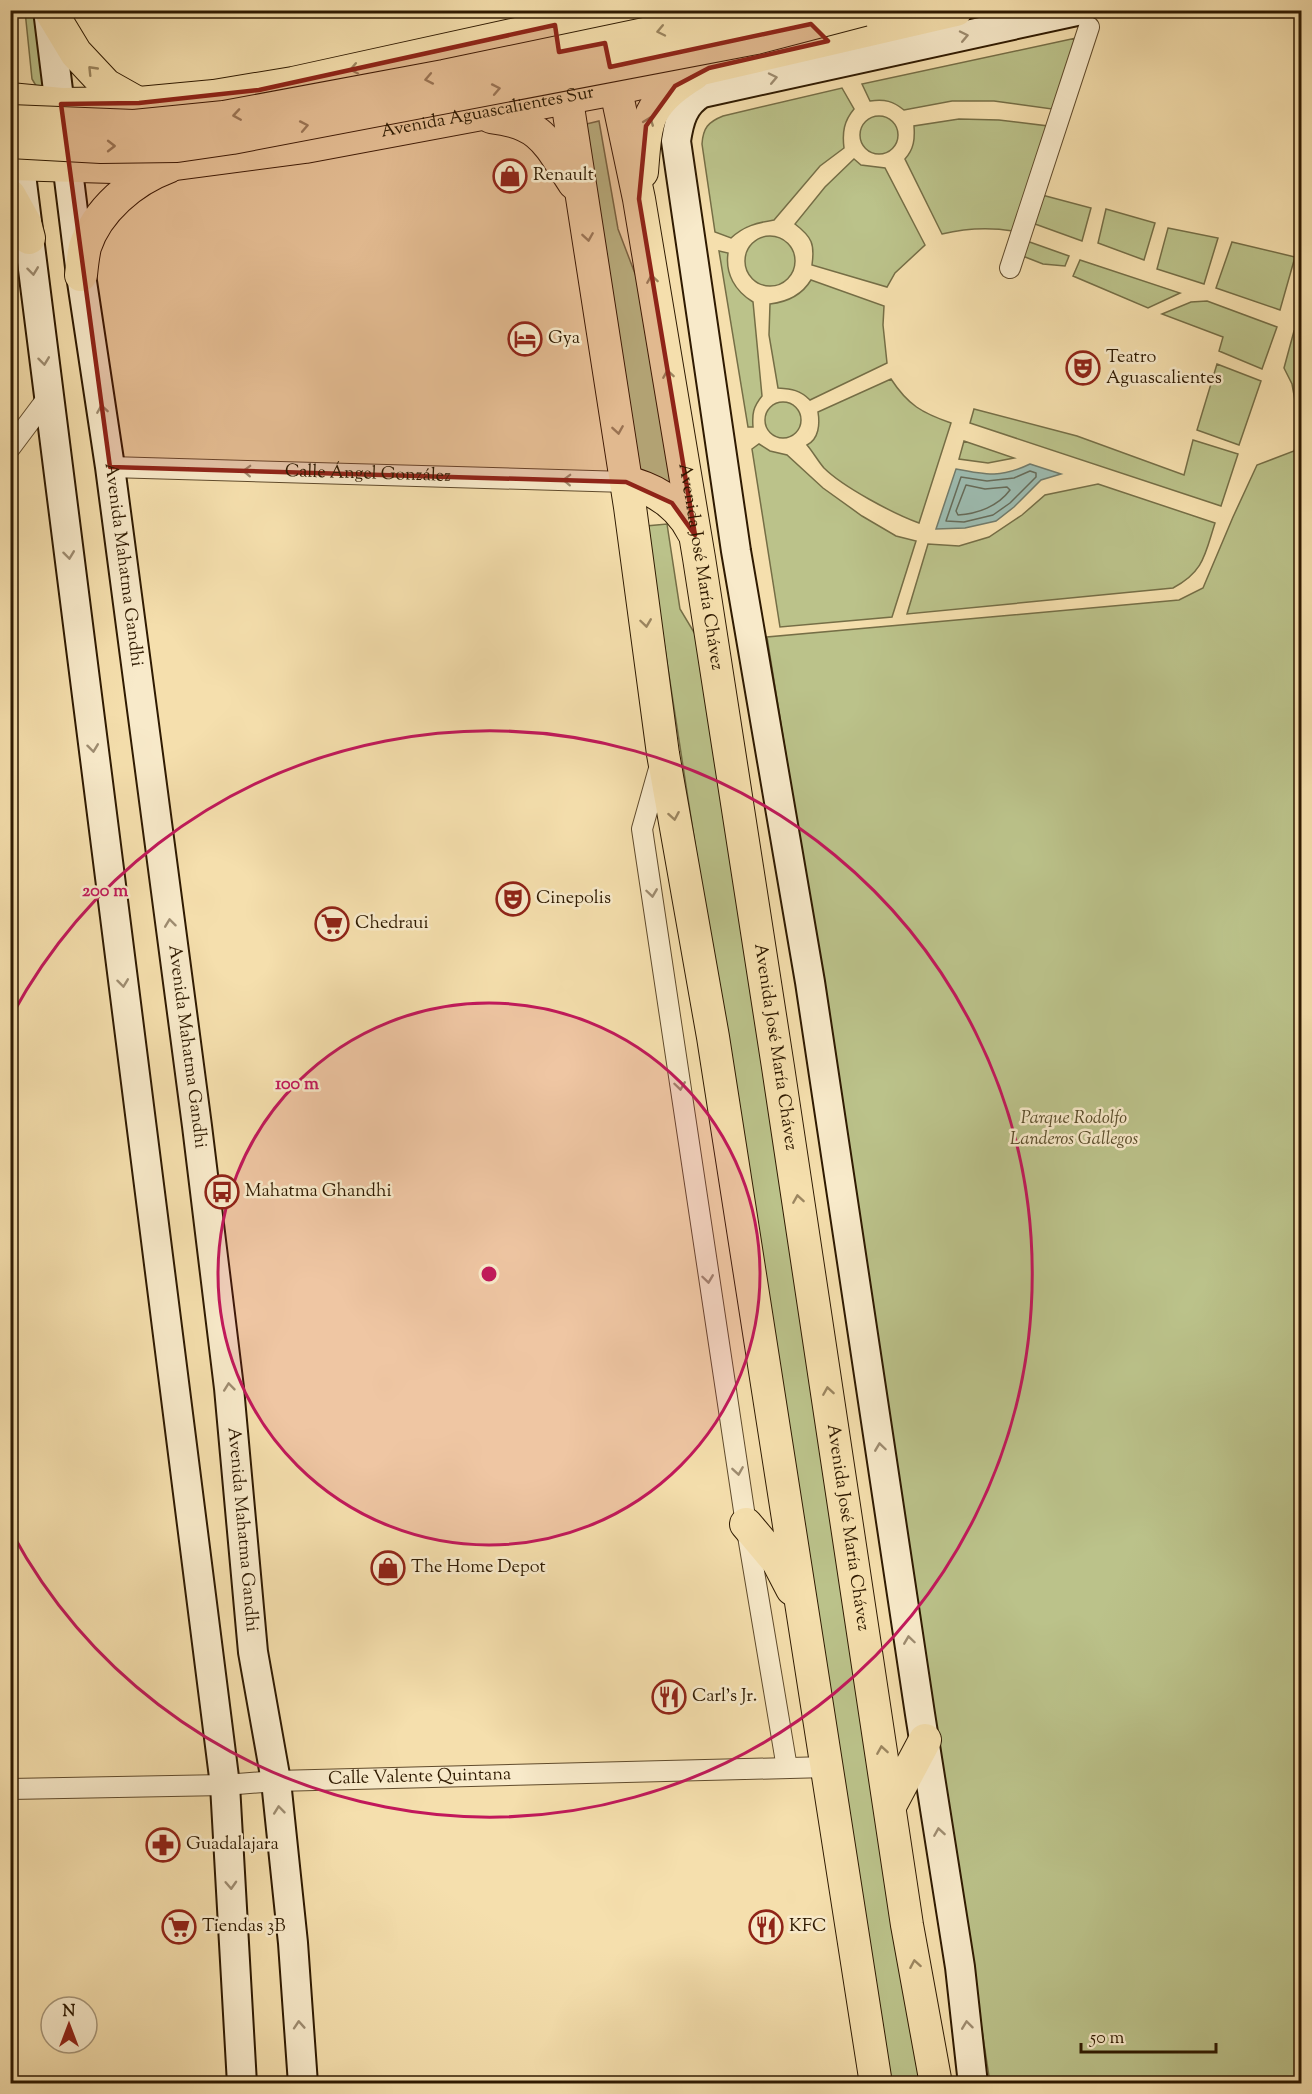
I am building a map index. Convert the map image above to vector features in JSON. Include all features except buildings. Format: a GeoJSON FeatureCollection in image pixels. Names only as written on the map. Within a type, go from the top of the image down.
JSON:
{"type":"FeatureCollection","features":[{"type":"Feature","properties":{"kind":"main road"},"geometry":{"type":"LineString","coordinates":[[49,10],[76,53],[106,85],[139,103]]}},
{"type":"Feature","properties":{"kind":"main road","name":"Avenida Mahatma Gandhi"},"geometry":{"type":"LineString","coordinates":[[49,10],[81,274],[110,467],[228,1376],[253,1652],[276,1781],[293,1943],[303,2084]]}},
{"type":"Feature","properties":{"kind":"main road"},"geometry":{"type":"LineString","coordinates":[[497,38],[516,10]]}},
{"type":"Feature","properties":{"kind":"main road"},"geometry":{"type":"LineString","coordinates":[[11,102],[134,126],[224,117],[444,76],[759,10]]}},
{"type":"Feature","properties":{"kind":"main road"},"geometry":{"type":"LineString","coordinates":[[806,10],[813,28],[828,40]]}},
{"type":"Feature","properties":{"kind":"main road","name":"Avenida Aguascalientes Sur"},"geometry":{"type":"LineString","coordinates":[[14,157],[81,146],[177,146],[232,138],[469,95],[756,38],[863,10]]}},
{"type":"Feature","properties":{"kind":"main road","name":"Avenida Aguascalientes Sur"},"geometry":{"type":"LineString","coordinates":[[712,79],[828,40],[956,10]]}},
{"type":"Feature","properties":{"kind":"main road"},"geometry":{"type":"LineString","coordinates":[[11,102],[139,103],[214,96],[282,85],[497,38],[554,18],[608,12]]}},
{"type":"Feature","properties":{"kind":"main road","name":"Avenida José María Chávez"},"geometry":{"type":"LineString","coordinates":[[608,12],[615,89],[639,199],[697,547],[908,1925],[936,2084]]}},
{"type":"Feature","properties":{"kind":"main road"},"geometry":{"type":"LineString","coordinates":[[554,18],[626,482],[663,754],[713,1037],[876,2084]]}},
{"type":"Feature","properties":{"kind":"main road","name":"Avenida Aguascalientes Sur"},"geometry":{"type":"LineString","coordinates":[[14,157],[68,167],[176,164],[218,159],[305,147],[615,89],[712,79],[1085,19]]}},
{"type":"Feature","properties":{"kind":"main road"},"geometry":{"type":"LineString","coordinates":[[639,199],[646,126],[651,114],[675,86],[694,74],[712,79],[702,93],[693,98],[684,109],[676,141],[736,551],[810,982],[960,1967],[974,2084]]}},
{"type":"Feature","properties":{"kind":"main road"},"geometry":{"type":"LineString","coordinates":[[214,96],[206,99],[195,109],[190,131],[196,146],[202,152],[218,159]]}},
{"type":"Feature","properties":{"kind":"main road"},"geometry":{"type":"LineString","coordinates":[[11,102],[14,157],[29,238],[225,1785],[242,2084]]}},
{"type":"Feature","properties":{"kind":"main road"},"geometry":{"type":"LineString","coordinates":[[475,116],[513,120],[533,129],[550,145],[580,192]]}},
{"type":"Feature","properties":{"kind":"main road"},"geometry":{"type":"LineString","coordinates":[[81,274],[86,245],[93,230],[112,204],[141,180],[176,164]]}},
{"type":"Feature","properties":{"kind":"main road"},"geometry":{"type":"LineString","coordinates":[[10,196],[25,223],[29,238]]}},
{"type":"Feature","properties":{"kind":"main road"},"geometry":{"type":"LineString","coordinates":[[626,482],[650,489],[667,499],[681,513],[697,547],[736,551]]}},
{"type":"Feature","properties":{"kind":"main road"},"geometry":{"type":"LineString","coordinates":[[712,642],[751,633]]}},
{"type":"Feature","properties":{"kind":"main road"},"geometry":{"type":"LineString","coordinates":[[746,1524],[778,1562],[796,1595],[802,1613]]}},
{"type":"Feature","properties":{"kind":"main road"},"geometry":{"type":"LineString","coordinates":[[890,1806],[925,1740]]}},
{"type":"Feature","properties":{"kind":"street"},"geometry":{"type":"LineString","coordinates":[[1010,268],[1085,19]]}},
{"type":"Feature","properties":{"kind":"street"},"geometry":{"type":"LineString","coordinates":[[10,448],[49,396]]}},
{"type":"Feature","properties":{"kind":"street","name":"Calle Ángel González"},"geometry":{"type":"LineString","coordinates":[[110,467],[626,482]]}},
{"type":"Feature","properties":{"kind":"street"},"geometry":{"type":"LineString","coordinates":[[663,754],[642,829],[746,1524],[787,1768]]}},
{"type":"Feature","properties":{"kind":"street","name":"Calle Valente Quintana"},"geometry":{"type":"LineString","coordinates":[[10,1789],[827,1767]]}},
{"type":"Feature","properties":{"kind":"highlighted area"},"geometry":{"type":"Polygon","coordinates":[[[811,24],[828,41],[709,68],[675,86],[646,126],[639,199],[695,535],[672,503],[626,482],[110,467],[61,104],[139,103],[259,90],[555,25],[559,52],[605,43],[610,67],[811,24]]]}},
{"type":"Feature","properties":{"kind":"green space"},"geometry":{"type":"Polygon","coordinates":[[[25,11],[45,11],[51,85],[38,89],[32,79],[25,11]]]}},
{"type":"Feature","properties":{"kind":"green space"},"geometry":{"type":"Polygon","coordinates":[[[1076,38],[1052,109],[994,101],[952,101],[904,110],[888,101],[870,101],[862,84],[1076,38]]]}},
{"type":"Feature","properties":{"kind":"green space"},"geometry":{"type":"Polygon","coordinates":[[[842,88],[854,109],[844,127],[844,148],[820,166],[774,220],[751,226],[731,238],[715,232],[702,144],[707,126],[723,116],[842,88]]]}},
{"type":"Feature","properties":{"kind":"green space"},"geometry":{"type":"Polygon","coordinates":[[[879,116],[892,122],[898,135],[892,148],[879,154],[866,148],[860,135],[866,122],[879,116]]]}},
{"type":"Feature","properties":{"kind":"green space"},"geometry":{"type":"Polygon","coordinates":[[[959,119],[999,120],[1048,126],[1013,231],[978,229],[942,234],[905,159],[913,144],[914,126],[959,119]]]}},
{"type":"Feature","properties":{"kind":"green space"},"geometry":{"type":"Polygon","coordinates":[[[599,121],[618,229],[658,334],[685,491],[630,472],[578,126],[599,121]]]}},
{"type":"Feature","properties":{"kind":"green space"},"geometry":{"type":"Polygon","coordinates":[[[854,159],[861,165],[885,168],[925,245],[895,273],[887,287],[812,265],[811,241],[795,224],[825,187],[854,159]]]}},
{"type":"Feature","properties":{"kind":"green space"},"geometry":{"type":"Polygon","coordinates":[[[1042,195],[1091,208],[1082,241],[1035,224],[1042,195]]]}},
{"type":"Feature","properties":{"kind":"green space"},"geometry":{"type":"Polygon","coordinates":[[[1106,209],[1155,223],[1144,260],[1098,243],[1106,209]]]}},
{"type":"Feature","properties":{"kind":"green space"},"geometry":{"type":"Polygon","coordinates":[[[1168,228],[1218,238],[1204,284],[1157,269],[1168,228]]]}},
{"type":"Feature","properties":{"kind":"green space"},"geometry":{"type":"Polygon","coordinates":[[[765,236],[775,236],[788,243],[795,256],[795,266],[788,279],[775,286],[765,286],[756,282],[749,275],[745,266],[745,256],[749,247],[756,240],[765,236]]]}},
{"type":"Feature","properties":{"kind":"green space"},"geometry":{"type":"Polygon","coordinates":[[[1024,240],[1069,256],[1065,266],[1043,264],[1020,255],[1024,240]]]}},
{"type":"Feature","properties":{"kind":"green space"},"geometry":{"type":"Polygon","coordinates":[[[1232,242],[1295,257],[1280,310],[1216,288],[1232,242]]]}},
{"type":"Feature","properties":{"kind":"green space"},"geometry":{"type":"Polygon","coordinates":[[[719,251],[728,253],[728,268],[736,287],[753,302],[762,396],[754,411],[753,427],[748,427],[719,251]]]}},
{"type":"Feature","properties":{"kind":"green space"},"geometry":{"type":"Polygon","coordinates":[[[1080,260],[1180,293],[1148,308],[1073,276],[1080,260]]]}},
{"type":"Feature","properties":{"kind":"green space"},"geometry":{"type":"Polygon","coordinates":[[[811,280],[884,306],[883,325],[887,363],[810,400],[796,391],[778,388],[769,335],[770,304],[794,297],[811,280]]]}},
{"type":"Feature","properties":{"kind":"green space"},"geometry":{"type":"Polygon","coordinates":[[[1207,301],[1277,327],[1262,369],[1219,351],[1223,337],[1162,314],[1191,302],[1207,301]]]}},
{"type":"Feature","properties":{"kind":"green space"},"geometry":{"type":"Polygon","coordinates":[[[1294,331],[1301,334],[1301,433],[1292,384],[1284,368],[1294,331]]]}},
{"type":"Feature","properties":{"kind":"green space"},"geometry":{"type":"Polygon","coordinates":[[[1217,364],[1261,381],[1239,445],[1197,430],[1217,364]]]}},
{"type":"Feature","properties":{"kind":"green space"},"geometry":{"type":"Polygon","coordinates":[[[891,379],[916,407],[951,423],[919,523],[883,507],[843,483],[824,468],[807,445],[818,431],[818,412],[891,379]]]}},
{"type":"Feature","properties":{"kind":"green space"},"geometry":{"type":"Polygon","coordinates":[[[783,402],[796,407],[801,420],[796,433],[783,438],[770,433],[765,420],[770,407],[783,402]]]}},
{"type":"Feature","properties":{"kind":"green space"},"geometry":{"type":"Polygon","coordinates":[[[974,409],[1077,436],[1184,475],[1193,440],[1238,454],[1221,506],[970,423],[974,409]]]}},
{"type":"Feature","properties":{"kind":"green space","name":"Parque Rodolfo Landeros Gallegos"},"geometry":{"type":"Polygon","coordinates":[[[1301,433],[1301,2083],[990,2083],[822,979],[767,637],[1179,600],[1203,588],[1257,465],[1294,451],[1301,433]]]}},
{"type":"Feature","properties":{"kind":"green space"},"geometry":{"type":"Polygon","coordinates":[[[964,441],[1014,458],[988,463],[959,459],[964,441]]]}},
{"type":"Feature","properties":{"kind":"green space"},"geometry":{"type":"Polygon","coordinates":[[[759,444],[770,451],[787,455],[823,488],[862,516],[896,536],[916,541],[892,617],[780,627],[752,449],[759,444]]]}},
{"type":"Feature","properties":{"kind":"green space"},"geometry":{"type":"Polygon","coordinates":[[[1098,484],[1215,523],[1197,569],[1173,588],[907,614],[928,544],[959,546],[989,537],[1022,515],[1045,495],[1098,484]]]}},
{"type":"Feature","properties":{"kind":"green space"},"geometry":{"type":"Polygon","coordinates":[[[667,524],[680,609],[710,659],[930,2083],[884,2083],[646,526],[667,524]]]}},
{"type":"Feature","properties":{"kind":"water"},"geometry":{"type":"Polygon","coordinates":[[[1030,464],[1061,474],[1041,480],[996,521],[965,528],[936,529],[956,469],[994,474],[1011,472],[1030,464]]]}},
{"type":"Feature","properties":{"kind":"place","name":"Renault"},"geometry":{"type":"Point","coordinates":[510,176]}},
{"type":"Feature","properties":{"kind":"place","name":"Gya"},"geometry":{"type":"Point","coordinates":[525,339]}},
{"type":"Feature","properties":{"kind":"place","name":"Teatro Aguascalientes"},"geometry":{"type":"Point","coordinates":[1083,368]}},
{"type":"Feature","properties":{"kind":"place","name":"Cinepolis"},"geometry":{"type":"Point","coordinates":[513,899]}},
{"type":"Feature","properties":{"kind":"place","name":"Chedraui"},"geometry":{"type":"Point","coordinates":[332,924]}},
{"type":"Feature","properties":{"kind":"place","name":"Mahatma Ghandhi"},"geometry":{"type":"Point","coordinates":[222,1192]}},
{"type":"Feature","properties":{"kind":"place","name":"The Home Depot"},"geometry":{"type":"Point","coordinates":[388,1568]}},
{"type":"Feature","properties":{"kind":"place","name":"Carl's Jr."},"geometry":{"type":"Point","coordinates":[669,1697]}},
{"type":"Feature","properties":{"kind":"place","name":"Guadalajara"},"geometry":{"type":"Point","coordinates":[163,1845]}},
{"type":"Feature","properties":{"kind":"place","name":"Tiendas 3B"},"geometry":{"type":"Point","coordinates":[179,1927]}},
{"type":"Feature","properties":{"kind":"place","name":"KFC"},"geometry":{"type":"Point","coordinates":[766,1927]}}]}
